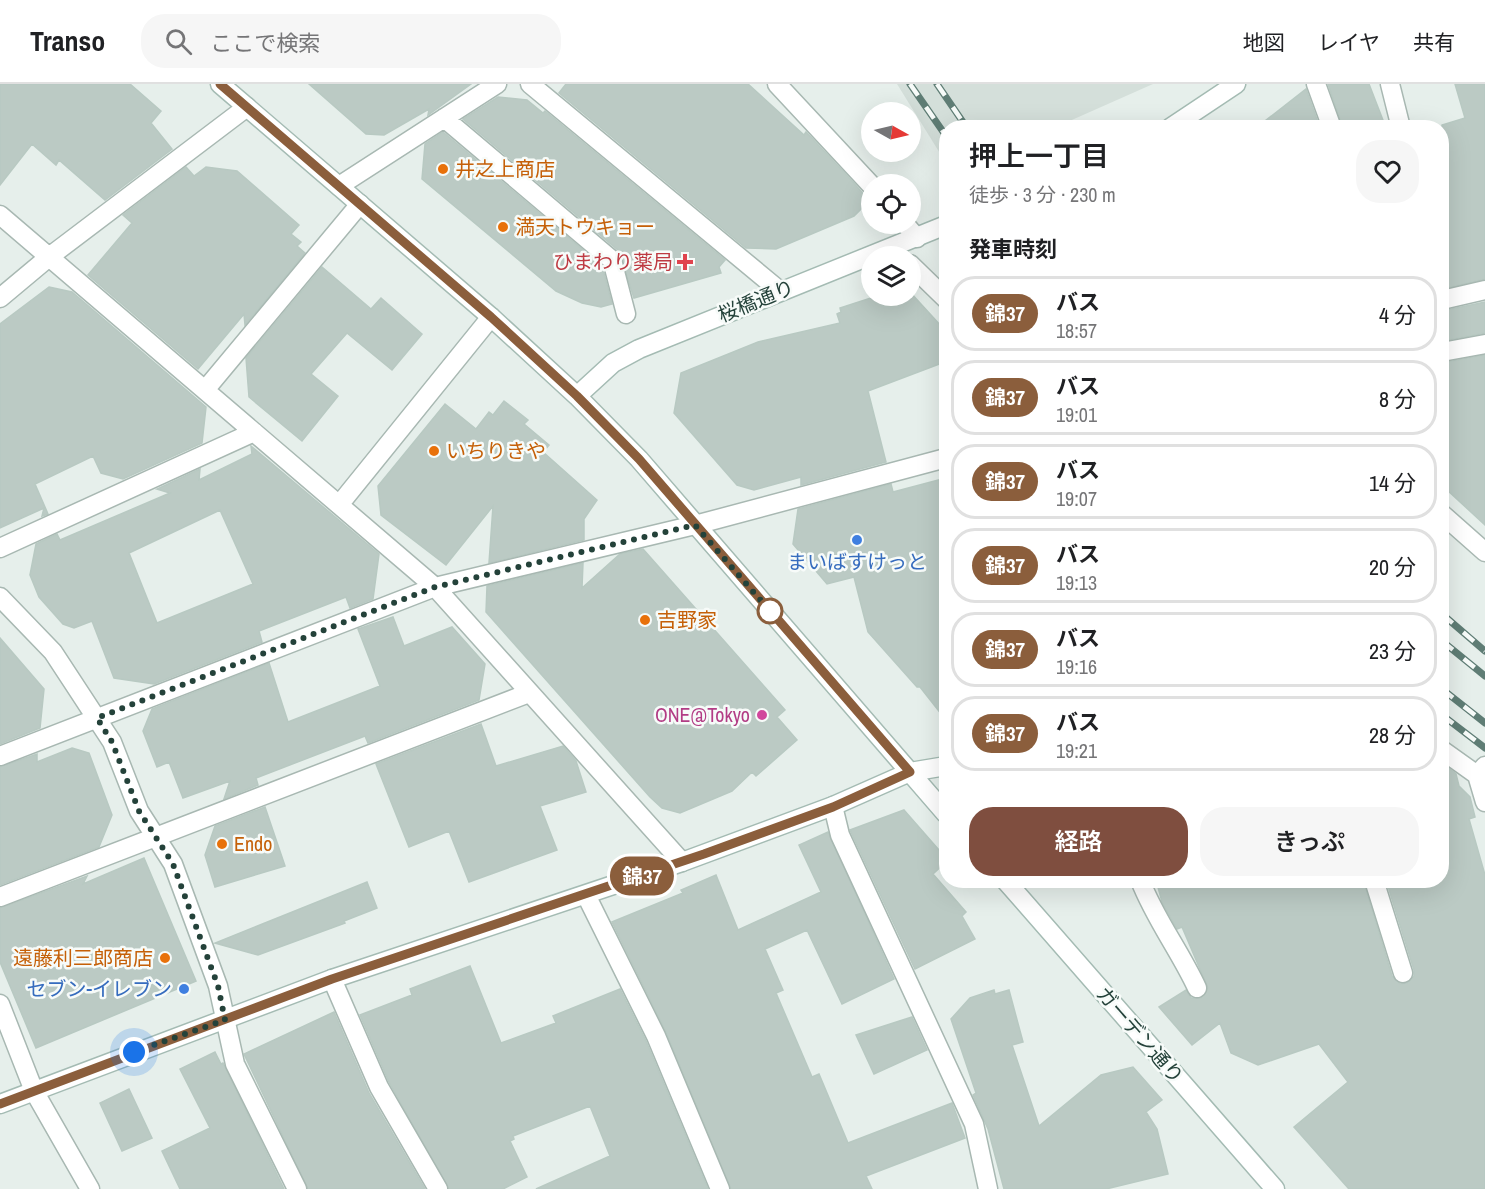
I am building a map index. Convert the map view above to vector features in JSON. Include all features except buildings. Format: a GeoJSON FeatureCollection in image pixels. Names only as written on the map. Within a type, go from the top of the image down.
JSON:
{"type":"FeatureCollection","features":[{"type":"Feature","properties":{"kind":"street"},"geometry":{"type":"LineString","coordinates":[[220,84],[491,317],[577,396],[639,459],[939,806]]}},
{"type":"Feature","properties":{"kind":"street"},"geometry":{"type":"LineString","coordinates":[[339,186],[497,84]]}},
{"type":"Feature","properties":{"kind":"street"},"geometry":{"type":"LineString","coordinates":[[531,84],[780,291]]}},
{"type":"Feature","properties":{"kind":"street"},"geometry":{"type":"LineString","coordinates":[[777,84],[861,174]]}},
{"type":"Feature","properties":{"kind":"street"},"geometry":{"type":"LineString","coordinates":[[1188,120],[1236,84]]}},
{"type":"Feature","properties":{"kind":"street"},"geometry":{"type":"LineString","coordinates":[[1316,84],[1329,120]]}},
{"type":"Feature","properties":{"kind":"street"},"geometry":{"type":"LineString","coordinates":[[1390,84],[1399,120]]}},
{"type":"Feature","properties":{"kind":"street"},"geometry":{"type":"LineString","coordinates":[[0,298],[49,257],[247,107]]}},
{"type":"Feature","properties":{"kind":"street"},"geometry":{"type":"LineString","coordinates":[[444,118],[612,260],[626,314]]}},
{"type":"Feature","properties":{"kind":"street"},"geometry":{"type":"LineString","coordinates":[[206,390],[360,204]]}},
{"type":"Feature","properties":{"kind":"street"},"geometry":{"type":"LineString","coordinates":[[0,215],[435,587],[682,862]]}},
{"type":"Feature","properties":{"kind":"street","name":"桜橋通り"},"geometry":{"type":"LineString","coordinates":[[906,246],[917,238],[939,228]]}},
{"type":"Feature","properties":{"kind":"street"},"geometry":{"type":"LineString","coordinates":[[914,234],[917,238]]}},
{"type":"Feature","properties":{"kind":"street","name":"桜橋通り"},"geometry":{"type":"LineString","coordinates":[[577,396],[613,363],[639,349],[780,291],[861,264]]}},
{"type":"Feature","properties":{"kind":"street"},"geometry":{"type":"LineString","coordinates":[[921,275],[939,292]]}},
{"type":"Feature","properties":{"kind":"street"},"geometry":{"type":"LineString","coordinates":[[1449,298],[1485,290]]}},
{"type":"Feature","properties":{"kind":"street"},"geometry":{"type":"LineString","coordinates":[[339,505],[491,317]]}},
{"type":"Feature","properties":{"kind":"street"},"geometry":{"type":"LineString","coordinates":[[1449,351],[1485,344]]}},
{"type":"Feature","properties":{"kind":"street"},"geometry":{"type":"LineString","coordinates":[[0,548],[254,432]]}},
{"type":"Feature","properties":{"kind":"street"},"geometry":{"type":"LineString","coordinates":[[0,756],[435,587],[695,525],[939,460]]}},
{"type":"Feature","properties":{"kind":"street"},"geometry":{"type":"LineString","coordinates":[[1449,520],[1485,552]]}},
{"type":"Feature","properties":{"kind":"street"},"geometry":{"type":"LineString","coordinates":[[0,597],[53,652],[112,742],[139,811],[173,864],[218,986],[235,1064],[297,1189]]}},
{"type":"Feature","properties":{"kind":"street"},"geometry":{"type":"LineString","coordinates":[[0,897],[530,693]]}},
{"type":"Feature","properties":{"kind":"street"},"geometry":{"type":"LineString","coordinates":[[1449,754],[1481,770],[1485,802]]}},
{"type":"Feature","properties":{"kind":"street"},"geometry":{"type":"LineString","coordinates":[[0,1104],[194,1029],[225,1020],[332,979],[682,862],[833,807],[910,772],[939,767]]}},
{"type":"Feature","properties":{"kind":"street"},"geometry":{"type":"LineString","coordinates":[[833,807],[840,835],[974,1124],[988,1189]]}},
{"type":"Feature","properties":{"kind":"street","name":"ガーデン通り"},"geometry":{"type":"LineString","coordinates":[[1012,888],[1275,1189]]}},
{"type":"Feature","properties":{"kind":"street"},"geometry":{"type":"LineString","coordinates":[[1144,888],[1160,922],[1183,957],[1197,988]]}},
{"type":"Feature","properties":{"kind":"street"},"geometry":{"type":"LineString","coordinates":[[1376,888],[1403,973]]}},
{"type":"Feature","properties":{"kind":"street"},"geometry":{"type":"LineString","coordinates":[[586,895],[656,1036],[720,1189]]}},
{"type":"Feature","properties":{"kind":"street"},"geometry":{"type":"LineString","coordinates":[[332,979],[379,1087],[438,1189]]}},
{"type":"Feature","properties":{"kind":"street"},"geometry":{"type":"LineString","coordinates":[[0,1004],[34,1091],[90,1189]]}},
{"type":"Feature","properties":{"kind":"shaded area"},"geometry":{"type":"Polygon","coordinates":[[[897,84],[1153,84],[1072,120],[939,120],[939,152],[921,123],[921,102],[908,102],[897,84]]]}},
{"type":"Feature","properties":{"kind":"railway"},"geometry":{"type":"LineString","coordinates":[[910,84],[939,126]]}},
{"type":"Feature","properties":{"kind":"railway"},"geometry":{"type":"LineString","coordinates":[[937,84],[962,120]]}},
{"type":"Feature","properties":{"kind":"railway"},"geometry":{"type":"LineString","coordinates":[[1449,620],[1485,651]]}},
{"type":"Feature","properties":{"kind":"railway"},"geometry":{"type":"LineString","coordinates":[[1449,647],[1485,676]]}},
{"type":"Feature","properties":{"kind":"railway"},"geometry":{"type":"LineString","coordinates":[[1449,695],[1485,723]]}},
{"type":"Feature","properties":{"kind":"railway"},"geometry":{"type":"LineString","coordinates":[[1449,720],[1485,748]]}},
{"type":"Feature","properties":{"kind":"bus line","name":"錦37"},"geometry":{"type":"LineString","coordinates":[[0,1104],[194,1029],[225,1020],[332,979],[586,895],[833,807],[910,772],[639,459],[577,396],[491,317],[220,84]]}},
{"type":"Feature","properties":{"kind":"place","name":"井之上商店"},"geometry":{"type":"Point","coordinates":[443,169]}},
{"type":"Feature","properties":{"kind":"place","name":"満天トウキョー"},"geometry":{"type":"Point","coordinates":[503,227]}},
{"type":"Feature","properties":{"kind":"place","name":"ひまわり薬局"},"geometry":{"type":"Point","coordinates":[685,262]}},
{"type":"Feature","properties":{"kind":"place","name":"いちりきや"},"geometry":{"type":"Point","coordinates":[434,451]}},
{"type":"Feature","properties":{"kind":"place","name":"まいばすけっと"},"geometry":{"type":"Point","coordinates":[857,540]}},
{"type":"Feature","properties":{"kind":"place","name":"吉野家"},"geometry":{"type":"Point","coordinates":[645,620]}},
{"type":"Feature","properties":{"kind":"place","name":"ONE@Tokyo"},"geometry":{"type":"Point","coordinates":[762,715]}},
{"type":"Feature","properties":{"kind":"place","name":"Endo"},"geometry":{"type":"Point","coordinates":[222,844]}},
{"type":"Feature","properties":{"kind":"place","name":"遠藤利三郎商店"},"geometry":{"type":"Point","coordinates":[165,958]}},
{"type":"Feature","properties":{"kind":"place","name":"セブン-イレブン"},"geometry":{"type":"Point","coordinates":[184,989]}},
{"type":"Feature","properties":{"kind":"route"},"geometry":{"type":"LineString","coordinates":[[134,1052],[225,1020],[218,986],[173,864],[139,811],[112,742],[97,718],[435,587],[695,525],[770,611]]}}]}
